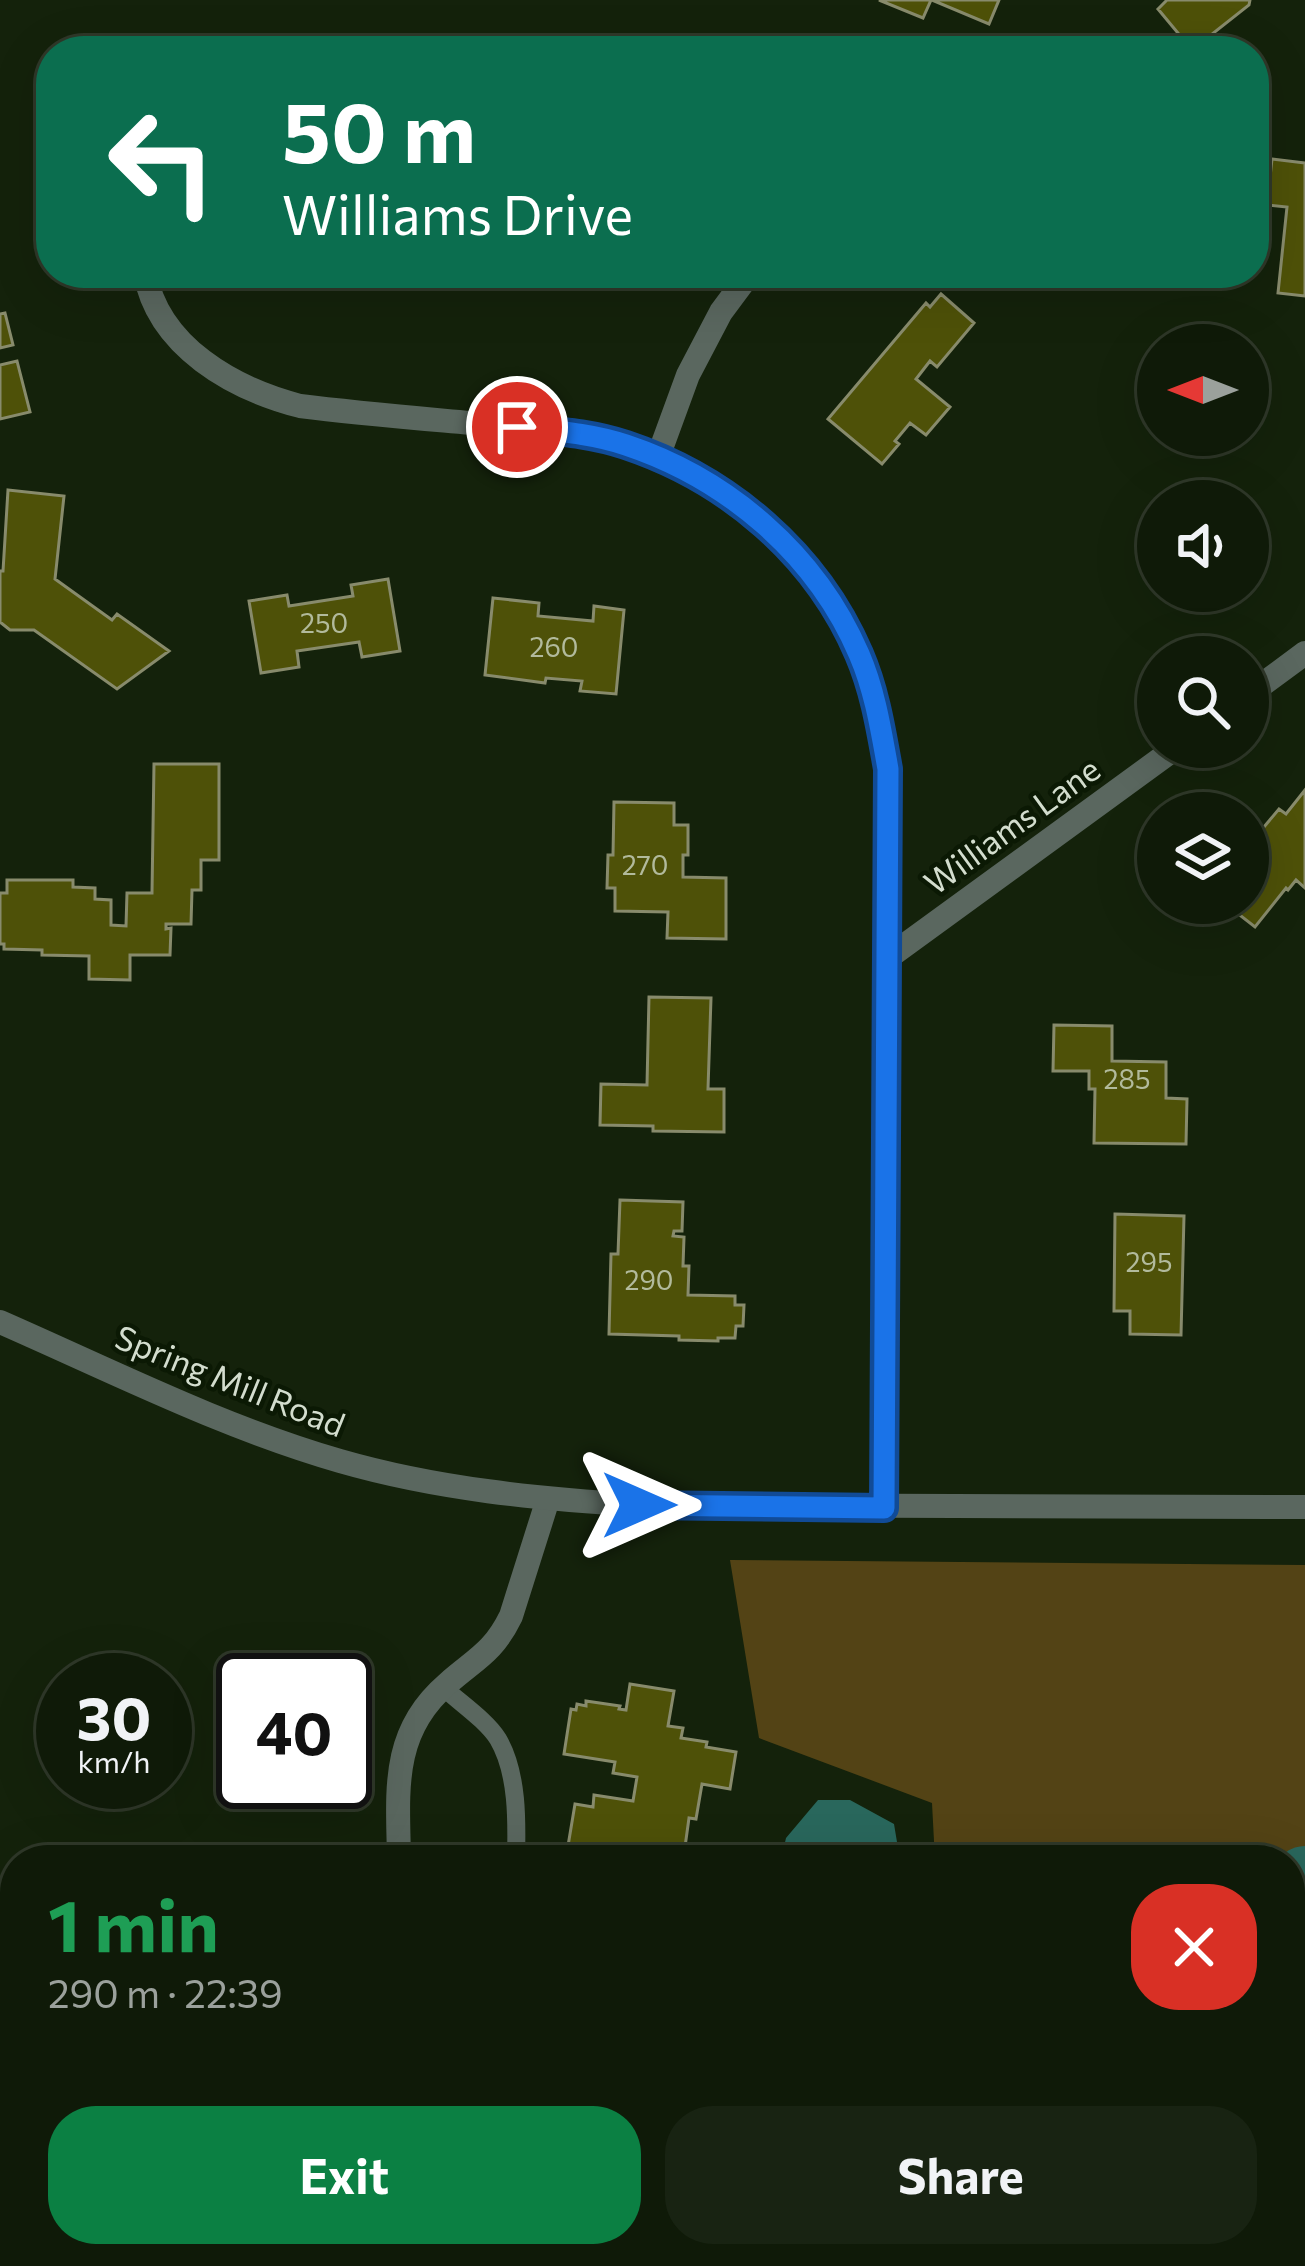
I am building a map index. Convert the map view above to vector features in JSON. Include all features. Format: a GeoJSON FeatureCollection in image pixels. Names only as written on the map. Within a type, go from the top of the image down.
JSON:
{"type":"FeatureCollection","features":[{"type":"Feature","properties":{"kind":"street"},"geometry":{"type":"LineString","coordinates":[[151,288],[160,313],[205,364],[267,398],[300,406],[574,434],[628,446],[734,498],[784,542],[817,581],[859,655],[880,719],[888,769],[884,1508]]}},
{"type":"Feature","properties":{"kind":"street"},"geometry":{"type":"LineString","coordinates":[[658,457],[688,375],[739,288]]}},
{"type":"Feature","properties":{"kind":"street"},"geometry":{"type":"LineString","coordinates":[[1269,680],[1305,653]]}},
{"type":"Feature","properties":{"kind":"street","name":"Williams Lane"},"geometry":{"type":"LineString","coordinates":[[886,959],[1148,768]]}},
{"type":"Feature","properties":{"kind":"street","name":"Spring Mill Road"},"geometry":{"type":"LineString","coordinates":[[0,1322],[267,1438],[342,1462],[468,1488],[639,1505],[1305,1507]]}},
{"type":"Feature","properties":{"kind":"street"},"geometry":{"type":"LineString","coordinates":[[400,1845],[399,1774],[415,1720],[442,1687],[473,1666],[504,1630],[548,1499]]}},
{"type":"Feature","properties":{"kind":"lane"},"geometry":{"type":"LineString","coordinates":[[442,1687],[496,1736],[509,1767],[515,1845]]}},
{"type":"Feature","properties":{"kind":"shaded area"},"geometry":{"type":"Polygon","coordinates":[[[730,1560],[1305,1565],[1305,1845],[934,1845],[932,1803],[759,1738],[730,1560]]]}},
{"type":"Feature","properties":{"kind":"water"},"geometry":{"type":"Polygon","coordinates":[[[818,1800],[850,1800],[894,1824],[898,1845],[784,1845],[818,1800]]]}},
{"type":"Feature","properties":{"kind":"building"},"geometry":{"type":"Polygon","coordinates":[[[879,0],[931,0],[923,18],[879,0]]]}},
{"type":"Feature","properties":{"kind":"building"},"geometry":{"type":"Polygon","coordinates":[[[932,0],[999,0],[989,24],[932,0]]]}},
{"type":"Feature","properties":{"kind":"building"},"geometry":{"type":"Polygon","coordinates":[[[1167,0],[1250,0],[1210,36],[1180,36],[1158,9],[1167,0]]]}},
{"type":"Feature","properties":{"kind":"building"},"geometry":{"type":"Polygon","coordinates":[[[1272,159],[1305,163],[1305,296],[1278,293],[1287,207],[1269,205],[1272,159]]]}},
{"type":"Feature","properties":{"kind":"building"},"geometry":{"type":"Polygon","coordinates":[[[941,294],[974,323],[937,367],[930,361],[916,379],[950,407],[926,435],[910,423],[882,464],[828,419],[926,303],[930,307],[941,294]]]}},
{"type":"Feature","properties":{"kind":"building"},"geometry":{"type":"Polygon","coordinates":[[[5,313],[13,345],[0,348],[0,314],[5,313]]]}},
{"type":"Feature","properties":{"kind":"building"},"geometry":{"type":"Polygon","coordinates":[[[17,361],[30,412],[0,419],[0,365],[17,361]]]}},
{"type":"Feature","properties":{"kind":"building"},"geometry":{"type":"Polygon","coordinates":[[[8,490],[64,496],[55,579],[112,620],[117,614],[169,651],[117,689],[34,630],[10,630],[0,622],[8,490]]]}},
{"type":"Feature","properties":{"kind":"building"},"geometry":{"type":"Polygon","coordinates":[[[388,579],[400,651],[362,657],[359,642],[297,651],[299,667],[261,673],[249,601],[287,595],[289,606],[353,596],[351,585],[388,579]]]}},
{"type":"Feature","properties":{"kind":"building"},"geometry":{"type":"Polygon","coordinates":[[[493,598],[539,603],[538,616],[593,621],[594,606],[624,610],[616,694],[580,691],[582,681],[546,678],[545,683],[485,675],[493,598]]]}},
{"type":"Feature","properties":{"kind":"building"},"geometry":{"type":"Polygon","coordinates":[[[154,764],[219,764],[219,860],[201,860],[201,890],[192,890],[191,924],[166,924],[166,929],[171,928],[170,955],[130,955],[130,980],[89,979],[89,956],[4,949],[0,944],[0,893],[7,893],[7,880],[73,880],[73,887],[95,888],[95,899],[111,900],[111,925],[126,926],[127,893],[152,893],[154,764]]]}},
{"type":"Feature","properties":{"kind":"building"},"geometry":{"type":"Polygon","coordinates":[[[1305,790],[1305,888],[1296,880],[1269,909],[1269,821],[1279,809],[1286,814],[1305,790]]]}},
{"type":"Feature","properties":{"kind":"building"},"geometry":{"type":"Polygon","coordinates":[[[614,802],[674,803],[674,825],[688,825],[683,877],[726,878],[726,939],[667,938],[668,912],[615,911],[615,888],[607,888],[614,802]]]}},
{"type":"Feature","properties":{"kind":"building"},"geometry":{"type":"Polygon","coordinates":[[[649,997],[711,998],[708,1089],[724,1089],[724,1132],[600,1125],[601,1084],[647,1085],[649,997]]]}},
{"type":"Feature","properties":{"kind":"building"},"geometry":{"type":"Polygon","coordinates":[[[1054,1025],[1112,1026],[1112,1061],[1166,1062],[1166,1098],[1187,1099],[1186,1144],[1094,1143],[1095,1089],[1089,1089],[1089,1071],[1053,1071],[1054,1025]]]}},
{"type":"Feature","properties":{"kind":"building"},"geometry":{"type":"Polygon","coordinates":[[[620,1200],[683,1202],[682,1231],[674,1231],[673,1236],[684,1237],[688,1295],[735,1296],[735,1305],[744,1305],[743,1326],[736,1326],[735,1338],[679,1340],[679,1336],[609,1334],[611,1254],[618,1254],[620,1200]]]}},
{"type":"Feature","properties":{"kind":"building"},"geometry":{"type":"Polygon","coordinates":[[[1115,1214],[1184,1216],[1181,1335],[1130,1334],[1130,1311],[1114,1311],[1115,1214]]]}},
{"type":"Feature","properties":{"kind":"building"},"geometry":{"type":"Polygon","coordinates":[[[630,1684],[674,1691],[668,1726],[683,1728],[681,1738],[736,1752],[730,1789],[702,1784],[685,1845],[568,1845],[575,1804],[593,1807],[594,1795],[633,1801],[637,1777],[613,1773],[615,1762],[564,1754],[571,1709],[576,1710],[577,1704],[586,1706],[586,1701],[626,1710],[630,1684]]]}},
{"type":"Feature","properties":{"kind":"route"},"geometry":{"type":"LineString","coordinates":[[517,427],[596,437],[674,464],[747,508],[784,542],[817,581],[859,655],[880,719],[888,769],[884,1508],[639,1505]]}}]}
